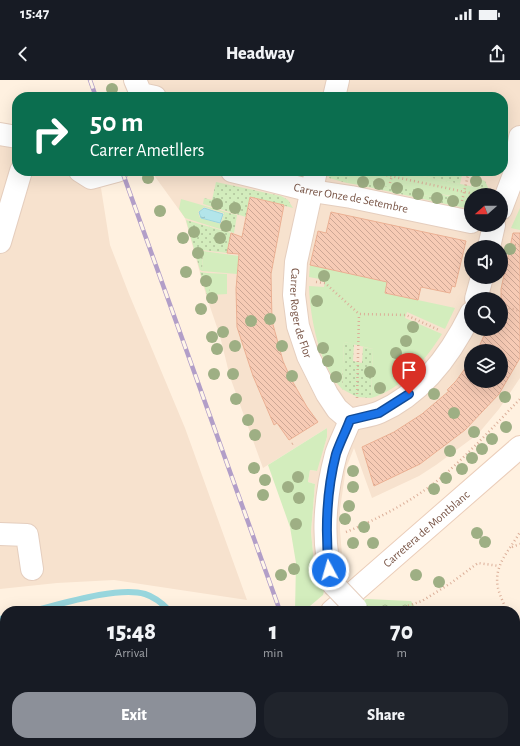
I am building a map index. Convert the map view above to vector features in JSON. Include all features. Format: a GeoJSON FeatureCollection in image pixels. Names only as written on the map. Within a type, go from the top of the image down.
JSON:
{"type":"FeatureCollection","features":[{"type":"Feature","properties":{"kind":"street"},"geometry":{"type":"LineString","coordinates":[[135,80],[140,92]]}},
{"type":"Feature","properties":{"kind":"street"},"geometry":{"type":"LineString","coordinates":[[335,92],[338,80]]}},
{"type":"Feature","properties":{"kind":"street"},"geometry":{"type":"LineString","coordinates":[[0,134],[12,136]]}},
{"type":"Feature","properties":{"kind":"street"},"geometry":{"type":"LineString","coordinates":[[508,194],[518,167],[516,155],[520,137]]}},
{"type":"Feature","properties":{"kind":"street"},"geometry":{"type":"LineString","coordinates":[[0,242],[20,176]]}},
{"type":"Feature","properties":{"kind":"street","name":"Carrer Onze de Setembre"},"geometry":{"type":"LineString","coordinates":[[273,176],[314,181],[351,197],[464,221]]}},
{"type":"Feature","properties":{"kind":"street","name":"Carrer Roger de Flor"},"geometry":{"type":"LineString","coordinates":[[314,181],[296,262],[294,294],[298,326],[308,356],[327,394],[337,409],[350,420]]}},
{"type":"Feature","properties":{"kind":"street"},"geometry":{"type":"LineString","coordinates":[[354,606],[334,585],[329,570],[326,542],[327,507],[330,481],[337,452],[350,420],[379,413],[398,403],[420,385],[442,363],[458,341],[464,328]]}},
{"type":"Feature","properties":{"kind":"street","name":"Carretera de Montblanc"},"geometry":{"type":"LineString","coordinates":[[338,606],[520,446]]}},
{"type":"Feature","properties":{"kind":"street"},"geometry":{"type":"LineString","coordinates":[[0,534],[27,535],[32,569]]}},
{"type":"Feature","properties":{"kind":"path"},"geometry":{"type":"LineString","coordinates":[[390,183],[392,176],[464,192]]}},
{"type":"Feature","properties":{"kind":"path"},"geometry":{"type":"LineString","coordinates":[[465,188],[468,176]]}},
{"type":"Feature","properties":{"kind":"path"},"geometry":{"type":"LineString","coordinates":[[429,192],[430,185]]}},
{"type":"Feature","properties":{"kind":"path"},"geometry":{"type":"LineString","coordinates":[[499,232],[520,246]]}},
{"type":"Feature","properties":{"kind":"path"},"geometry":{"type":"LineString","coordinates":[[310,282],[325,283],[360,314],[406,315],[444,332]]}},
{"type":"Feature","properties":{"kind":"path"},"geometry":{"type":"LineString","coordinates":[[508,308],[520,311]]}},
{"type":"Feature","properties":{"kind":"path"},"geometry":{"type":"LineString","coordinates":[[357,397],[360,314]]}},
{"type":"Feature","properties":{"kind":"path"},"geometry":{"type":"LineString","coordinates":[[340,534],[376,518],[415,496],[437,480],[520,399]]}},
{"type":"Feature","properties":{"kind":"path"},"geometry":{"type":"LineString","coordinates":[[512,548],[520,532]]}},
{"type":"Feature","properties":{"kind":"path"},"geometry":{"type":"LineString","coordinates":[[506,606],[498,587],[499,566],[503,556],[512,548],[520,544]]}},
{"type":"Feature","properties":{"kind":"path"},"geometry":{"type":"LineString","coordinates":[[409,606],[422,602],[478,563],[499,566]]}},
{"type":"Feature","properties":{"kind":"shaded area"},"geometry":{"type":"Polygon","coordinates":[[[127,80],[520,80],[520,378],[499,409],[478,434],[419,476],[372,498],[354,448],[346,468],[340,509],[343,568],[315,573],[311,532],[315,484],[308,482],[310,470],[316,471],[327,437],[327,428],[263,468],[230,377],[220,336],[206,295],[185,218],[155,176],[508,176],[508,92],[132,92],[127,80]]]}},
{"type":"Feature","properties":{"kind":"shaded area"},"geometry":{"type":"Polygon","coordinates":[[[0,145],[12,147],[12,176],[73,176],[101,188],[110,245],[185,428],[247,600],[114,580],[57,583],[0,589],[0,145]]]}},
{"type":"Feature","properties":{"kind":"green space"},"geometry":{"type":"Polygon","coordinates":[[[330,176],[349,176],[347,183],[329,178],[330,176]]]}},
{"type":"Feature","properties":{"kind":"green space"},"geometry":{"type":"Polygon","coordinates":[[[349,176],[423,176],[480,188],[464,188],[464,208],[455,206],[457,197],[435,193],[434,197],[422,195],[423,191],[396,185],[395,189],[383,186],[384,182],[361,177],[359,185],[347,183],[349,176]]]}},
{"type":"Feature","properties":{"kind":"green space"},"geometry":{"type":"Polygon","coordinates":[[[422,176],[462,176],[460,184],[422,176]]]}},
{"type":"Feature","properties":{"kind":"green space"},"geometry":{"type":"Polygon","coordinates":[[[361,177],[385,182],[384,186],[395,189],[396,184],[423,190],[422,195],[433,197],[435,193],[457,198],[455,206],[359,185],[361,177]]]}},
{"type":"Feature","properties":{"kind":"green space"},"geometry":{"type":"Polygon","coordinates":[[[473,177],[485,181],[488,188],[480,188],[471,186],[473,177]]]}},
{"type":"Feature","properties":{"kind":"green space"},"geometry":{"type":"Polygon","coordinates":[[[216,182],[281,196],[288,200],[293,208],[251,197],[246,217],[203,204],[204,198],[212,200],[216,182]]]}},
{"type":"Feature","properties":{"kind":"green space"},"geometry":{"type":"Polygon","coordinates":[[[181,199],[226,212],[220,229],[185,218],[179,209],[181,199]],[[204,207],[198,212],[200,218],[221,224],[224,213],[204,207]]]}},
{"type":"Feature","properties":{"kind":"green space"},"geometry":{"type":"Polygon","coordinates":[[[520,208],[520,230],[511,228],[520,208]]]}},
{"type":"Feature","properties":{"kind":"green space"},"geometry":{"type":"Polygon","coordinates":[[[226,212],[237,215],[234,233],[220,229],[226,212]]]}},
{"type":"Feature","properties":{"kind":"green space"},"geometry":{"type":"Polygon","coordinates":[[[186,220],[231,233],[227,253],[194,249],[186,220]]]}},
{"type":"Feature","properties":{"kind":"green space"},"geometry":{"type":"Polygon","coordinates":[[[194,249],[203,251],[202,271],[200,270],[194,249]]]}},
{"type":"Feature","properties":{"kind":"green space"},"geometry":{"type":"Polygon","coordinates":[[[203,251],[239,256],[237,274],[202,271],[203,251]]]}},
{"type":"Feature","properties":{"kind":"green space"},"geometry":{"type":"Polygon","coordinates":[[[310,265],[388,282],[385,293],[455,308],[445,329],[407,312],[405,318],[442,334],[412,372],[392,388],[371,398],[373,349],[344,342],[342,389],[327,367],[317,340],[311,312],[309,286],[324,287],[325,280],[309,277],[310,265]]]}},
{"type":"Feature","properties":{"kind":"green space"},"geometry":{"type":"Polygon","coordinates":[[[200,272],[207,273],[207,281],[211,295],[207,295],[200,272]]]}},
{"type":"Feature","properties":{"kind":"green space"},"geometry":{"type":"Polygon","coordinates":[[[207,273],[227,274],[227,294],[211,295],[207,281],[207,273]]]}},
{"type":"Feature","properties":{"kind":"green space"},"geometry":{"type":"Polygon","coordinates":[[[344,342],[354,344],[353,361],[362,363],[363,347],[373,349],[371,398],[357,397],[342,389],[344,342]]]}},
{"type":"Feature","properties":{"kind":"green space"},"geometry":{"type":"Polygon","coordinates":[[[327,428],[327,437],[317,471],[310,470],[308,482],[315,484],[311,532],[315,573],[320,573],[324,591],[323,595],[310,606],[295,606],[296,563],[290,527],[268,465],[327,428]]]}},
{"type":"Feature","properties":{"kind":"green space"},"geometry":{"type":"Polygon","coordinates":[[[366,599],[411,601],[414,606],[358,606],[366,599]]]}},
{"type":"Feature","properties":{"kind":"water"},"geometry":{"type":"Polygon","coordinates":[[[204,208],[223,214],[220,223],[201,218],[199,212],[204,208]]]}},
{"type":"Feature","properties":{"kind":"building"},"geometry":{"type":"Polygon","coordinates":[[[250,197],[284,205],[271,274],[272,321],[283,361],[290,377],[307,407],[318,422],[289,440],[277,423],[274,425],[253,376],[237,327],[236,289],[239,254],[227,253],[231,233],[242,237],[250,197]]]}},
{"type":"Feature","properties":{"kind":"building"},"geometry":{"type":"Polygon","coordinates":[[[331,212],[464,241],[464,249],[455,287],[452,286],[450,293],[421,287],[418,300],[385,293],[387,282],[310,265],[318,231],[326,233],[331,212]]]}},
{"type":"Feature","properties":{"kind":"building"},"geometry":{"type":"Polygon","coordinates":[[[513,233],[520,233],[520,358],[508,379],[508,344],[480,344],[484,336],[508,336],[508,292],[501,292],[501,289],[502,284],[508,284],[508,256],[513,233]]]}},
{"type":"Feature","properties":{"kind":"building"},"geometry":{"type":"Polygon","coordinates":[[[464,370],[464,388],[502,388],[499,394],[465,430],[420,464],[374,486],[362,447],[394,432],[422,414],[449,391],[447,390],[464,370]]]}},
{"type":"Feature","properties":{"kind":"waterway"},"geometry":{"type":"LineString","coordinates":[[52,606],[74,600],[120,592],[145,594],[165,606]]}},
{"type":"Feature","properties":{"kind":"railway"},"geometry":{"type":"LineString","coordinates":[[90,80],[94,92]]}},
{"type":"Feature","properties":{"kind":"railway"},"geometry":{"type":"LineString","coordinates":[[124,176],[278,606]]}},
{"type":"Feature","properties":{"kind":"route"},"geometry":{"type":"LineString","coordinates":[[329,570],[326,525],[330,481],[337,452],[350,420],[379,413],[398,403],[409,394]]}}]}
